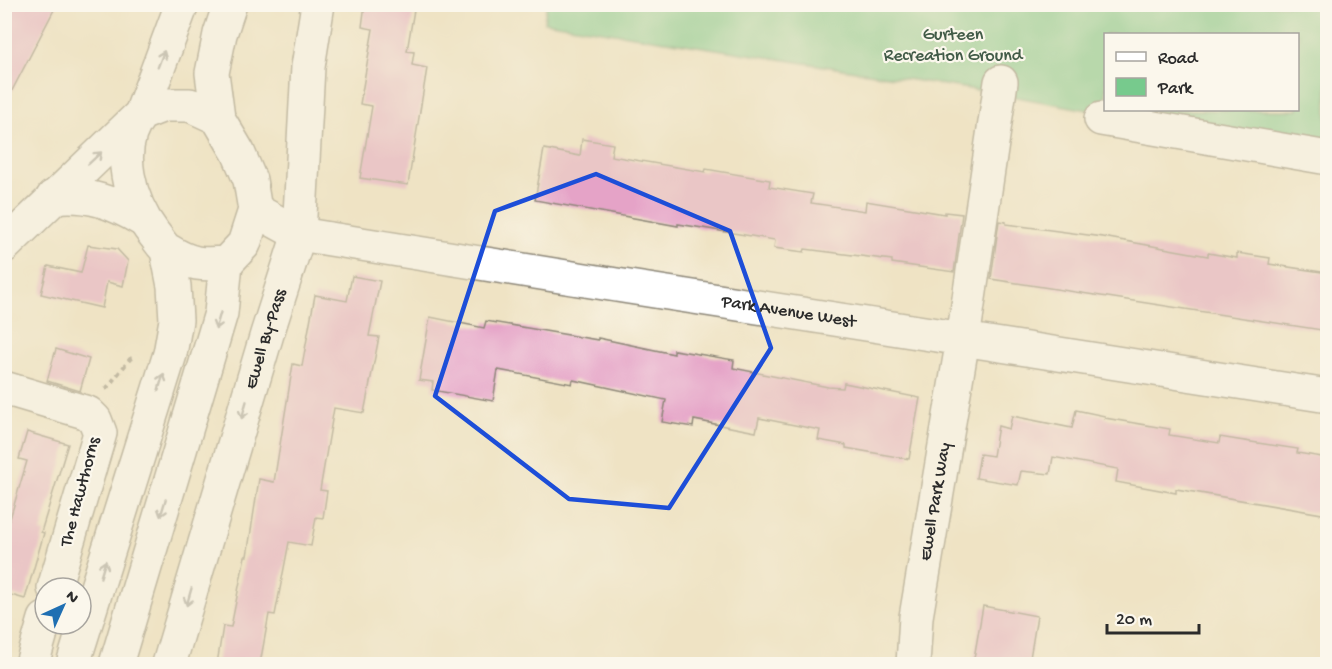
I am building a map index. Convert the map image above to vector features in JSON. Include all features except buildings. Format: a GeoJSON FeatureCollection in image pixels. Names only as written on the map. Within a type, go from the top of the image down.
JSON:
{"type":"FeatureCollection","features":[{"type":"Feature","properties":{"kind":"main road"},"geometry":{"type":"LineString","coordinates":[[73,664],[170,354],[176,320],[174,286],[167,250],[144,220],[132,195],[127,140],[139,116],[182,4]]}},
{"type":"Feature","properties":{"kind":"main road"},"geometry":{"type":"LineString","coordinates":[[116,664],[221,313],[226,263],[244,244],[255,210],[250,180],[238,152],[218,118],[212,74],[220,34],[230,4]]}},
{"type":"Feature","properties":{"kind":"main road","name":"Ewell By-Pass"},"geometry":{"type":"LineString","coordinates":[[169,664],[263,346],[299,234],[308,67],[318,4]]}},
{"type":"Feature","properties":{"kind":"main road","name":"Ewell Park Way"},"geometry":{"type":"LineString","coordinates":[[913,664],[916,617],[963,339],[1001,82]]}},
{"type":"Feature","properties":{"kind":"main road"},"geometry":{"type":"LineString","coordinates":[[4,246],[139,116],[164,105],[190,105],[218,118]]}},
{"type":"Feature","properties":{"kind":"main road"},"geometry":{"type":"LineString","coordinates":[[1101,119],[1328,158]]}},
{"type":"Feature","properties":{"kind":"main road"},"geometry":{"type":"LineString","coordinates":[[53,197],[75,195],[98,198],[144,220]]}},
{"type":"Feature","properties":{"kind":"main road","name":"Park Avenue West"},"geometry":{"type":"LineString","coordinates":[[255,210],[299,234],[1328,396]]}},
{"type":"Feature","properties":{"kind":"main road"},"geometry":{"type":"LineString","coordinates":[[167,250],[200,265],[226,263]]}},
{"type":"Feature","properties":{"kind":"main road","name":"The Hawthorns"},"geometry":{"type":"LineString","coordinates":[[4,388],[88,413],[95,420],[100,433],[58,576]]}},
{"type":"Feature","properties":{"kind":"main road"},"geometry":{"type":"LineString","coordinates":[[32,664],[40,636]]}},
{"type":"Feature","properties":{"kind":"path"},"geometry":{"type":"LineString","coordinates":[[88,413],[130,359],[141,354],[170,354]]}},
{"type":"Feature","properties":{"kind":"highlighted area"},"geometry":{"type":"Polygon","coordinates":[[[596,174],[730,231],[771,348],[669,508],[569,499],[435,396],[495,211],[596,174]]]}},
{"type":"Feature","properties":{"kind":"green space","name":"Gurteen Recreation Ground"},"geometry":{"type":"Polygon","coordinates":[[[547,4],[1327,5],[1327,154],[989,92],[544,22],[547,4]]]}}]}
